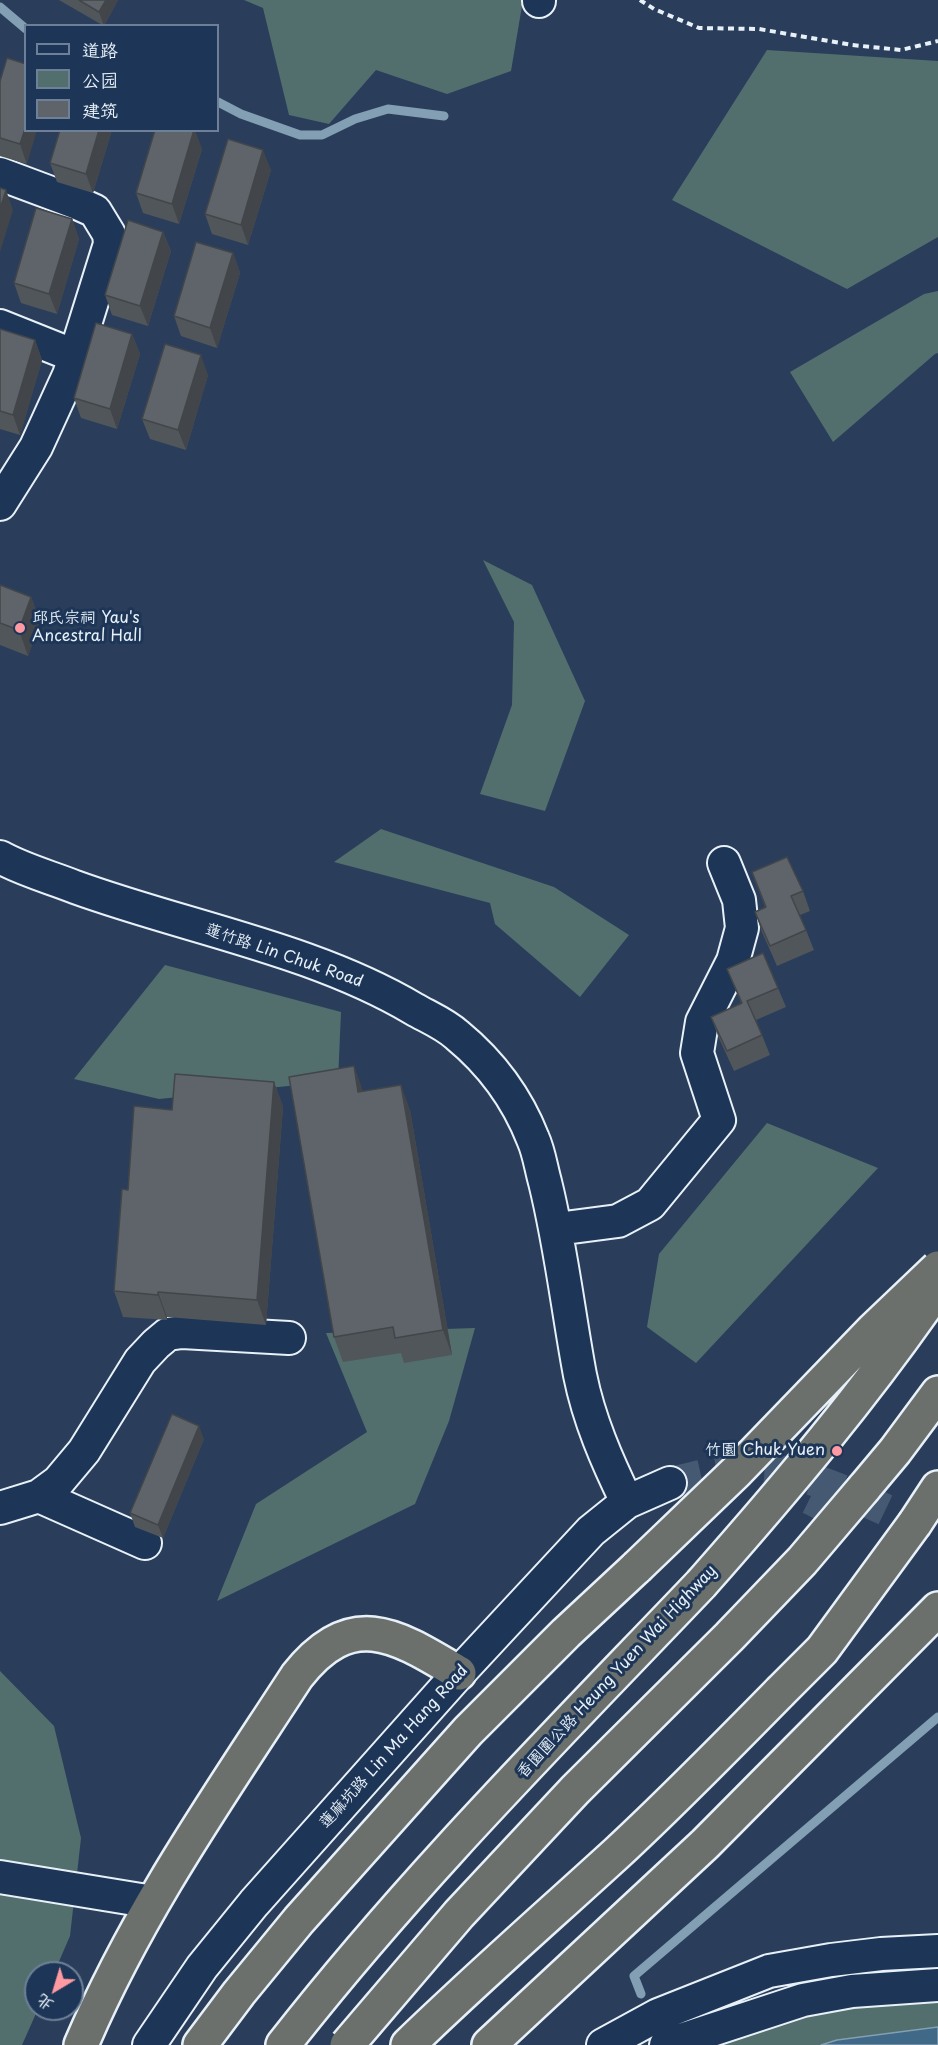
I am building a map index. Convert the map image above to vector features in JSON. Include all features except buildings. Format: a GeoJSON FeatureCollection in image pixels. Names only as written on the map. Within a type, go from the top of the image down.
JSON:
{"type":"FeatureCollection","features":[{"type":"Feature","properties":{"kind":"highway"},"geometry":{"type":"LineString","coordinates":[[200,2045],[299,1920],[460,1740],[566,1632],[736,1472],[873,1330],[938,1268]]}},
{"type":"Feature","properties":{"kind":"highway","name":"香園圍公路 Heung Yuen Wai Highway"},"geometry":{"type":"LineString","coordinates":[[283,2045],[375,1932],[446,1853],[701,1584],[768,1509],[870,1382],[938,1287]]}},
{"type":"Feature","properties":{"kind":"highway"},"geometry":{"type":"LineString","coordinates":[[347,2045],[474,1897],[591,1774],[802,1561],[895,1451],[938,1393]]}},
{"type":"Feature","properties":{"kind":"highway"},"geometry":{"type":"LineString","coordinates":[[408,2045],[618,1852],[822,1650],[932,1500],[938,1488]]}},
{"type":"Feature","properties":{"kind":"highway"},"geometry":{"type":"LineString","coordinates":[[489,2045],[705,1844],[938,1609]]}},
{"type":"Feature","properties":{"kind":"highway"},"geometry":{"type":"LineString","coordinates":[[81,2045],[117,1967],[153,1902],[297,1676],[318,1653],[346,1638],[376,1634],[392,1636],[459,1673]]}},
{"type":"Feature","properties":{"kind":"street"},"geometry":{"type":"LineString","coordinates":[[0,174],[94,211],[110,234],[110,244],[69,375],[36,447],[0,504]]}},
{"type":"Feature","properties":{"kind":"street"},"geometry":{"type":"LineString","coordinates":[[0,326],[75,356]]}},
{"type":"Feature","properties":{"kind":"street"},"geometry":{"type":"LineString","coordinates":[[557,1229],[618,1221],[650,1204],[719,1120],[697,1053],[702,1022],[733,961],[742,928],[739,900],[724,862]]}},
{"type":"Feature","properties":{"kind":"street","name":"蓮竹路 Lin Chuk Road"},"geometry":{"type":"LineString","coordinates":[[2,863],[275,950],[342,974],[396,998],[455,1033],[493,1069],[514,1099],[534,1140],[557,1229],[581,1377],[593,1423],[607,1461],[627,1502]]}},
{"type":"Feature","properties":{"kind":"street"},"geometry":{"type":"LineString","coordinates":[[0,1508],[39,1496],[58,1482],[84,1451],[140,1361],[168,1334],[182,1332],[288,1338]]}},
{"type":"Feature","properties":{"kind":"street","name":"蓮麻坑路 Lin Ma Hang Road"},"geometry":{"type":"LineString","coordinates":[[149,2045],[202,1967],[254,1903],[459,1673],[591,1531],[627,1502],[670,1483]]}},
{"type":"Feature","properties":{"kind":"street"},"geometry":{"type":"LineString","coordinates":[[39,1496],[145,1543]]}},
{"type":"Feature","properties":{"kind":"street"},"geometry":{"type":"LineString","coordinates":[[0,1877],[153,1902]]}},
{"type":"Feature","properties":{"kind":"street"},"geometry":{"type":"LineString","coordinates":[[603,2045],[658,2015],[769,1971],[881,1954],[938,1951]]}},
{"type":"Feature","properties":{"kind":"street"},"geometry":{"type":"LineString","coordinates":[[666,2045],[803,2000],[852,1991],[938,1985]]}},
{"type":"Feature","properties":{"kind":"path"},"geometry":{"type":"LineString","coordinates":[[640,0],[654,9],[699,28],[759,29],[852,45],[901,50],[938,40]]}},
{"type":"Feature","properties":{"kind":"green space"},"geometry":{"type":"Polygon","coordinates":[[[244,0],[523,0],[511,71],[447,94],[376,70],[329,124],[289,115],[263,8],[244,0]]]}},
{"type":"Feature","properties":{"kind":"green space"},"geometry":{"type":"Polygon","coordinates":[[[767,50],[938,61],[938,237],[847,289],[672,200],[767,50]]]}},
{"type":"Feature","properties":{"kind":"green space"},"geometry":{"type":"Polygon","coordinates":[[[938,291],[938,353],[833,442],[790,372],[924,294],[938,291]]]}},
{"type":"Feature","properties":{"kind":"green space"},"geometry":{"type":"Polygon","coordinates":[[[483,560],[532,585],[585,701],[545,811],[480,794],[512,705],[514,622],[483,560]]]}},
{"type":"Feature","properties":{"kind":"green space"},"geometry":{"type":"Polygon","coordinates":[[[381,829],[554,887],[629,935],[580,997],[495,924],[490,903],[334,862],[381,829]]]}},
{"type":"Feature","properties":{"kind":"green space"},"geometry":{"type":"Polygon","coordinates":[[[165,965],[341,1012],[338,1081],[159,1099],[74,1079],[165,965]]]}},
{"type":"Feature","properties":{"kind":"green space"},"geometry":{"type":"Polygon","coordinates":[[[767,1123],[878,1168],[696,1363],[647,1327],[659,1254],[767,1123]]]}},
{"type":"Feature","properties":{"kind":"green space"},"geometry":{"type":"Polygon","coordinates":[[[475,1328],[449,1421],[415,1504],[217,1601],[256,1504],[367,1432],[326,1333],[475,1328]]]}},
{"type":"Feature","properties":{"kind":"green space"},"geometry":{"type":"Polygon","coordinates":[[[0,1671],[54,1726],[81,1838],[70,1936],[59,1961],[24,1961],[24,2021],[33,2021],[22,2045],[0,2045],[0,1671]]]}},
{"type":"Feature","properties":{"kind":"green space"},"geometry":{"type":"Polygon","coordinates":[[[938,1969],[938,2032],[821,2045],[648,2045],[695,2021],[746,2001],[825,1977],[861,1970],[938,1969]]]}},
{"type":"Feature","properties":{"kind":"water"},"geometry":{"type":"Polygon","coordinates":[[[938,2027],[938,2045],[821,2045],[837,2040],[938,2027]]]}},
{"type":"Feature","properties":{"kind":"waterway"},"geometry":{"type":"LineString","coordinates":[[0,7],[24,27]]}},
{"type":"Feature","properties":{"kind":"waterway"},"geometry":{"type":"LineString","coordinates":[[219,103],[241,114],[300,135],[322,135],[355,119],[388,109],[444,116]]}},
{"type":"Feature","properties":{"kind":"waterway"},"geometry":{"type":"LineString","coordinates":[[641,1994],[634,1976],[938,1717]]}},
{"type":"Feature","properties":{"kind":"tunnel"},"geometry":{"type":"LineString","coordinates":[[670,1483],[735,1470],[778,1471],[801,1476],[849,1493],[938,1535]]}},
{"type":"Feature","properties":{"kind":"tunnel"},"geometry":{"type":"LineString","coordinates":[[817,1520],[833,1488]]}},
{"type":"Feature","properties":{"kind":"place","name":"邱氏宗祠 Yau's Ancestral Hall"},"geometry":{"type":"Point","coordinates":[20,628]}},
{"type":"Feature","properties":{"kind":"place","name":"竹園 Chuk Yuen"},"geometry":{"type":"Point","coordinates":[837,1451]}}]}
